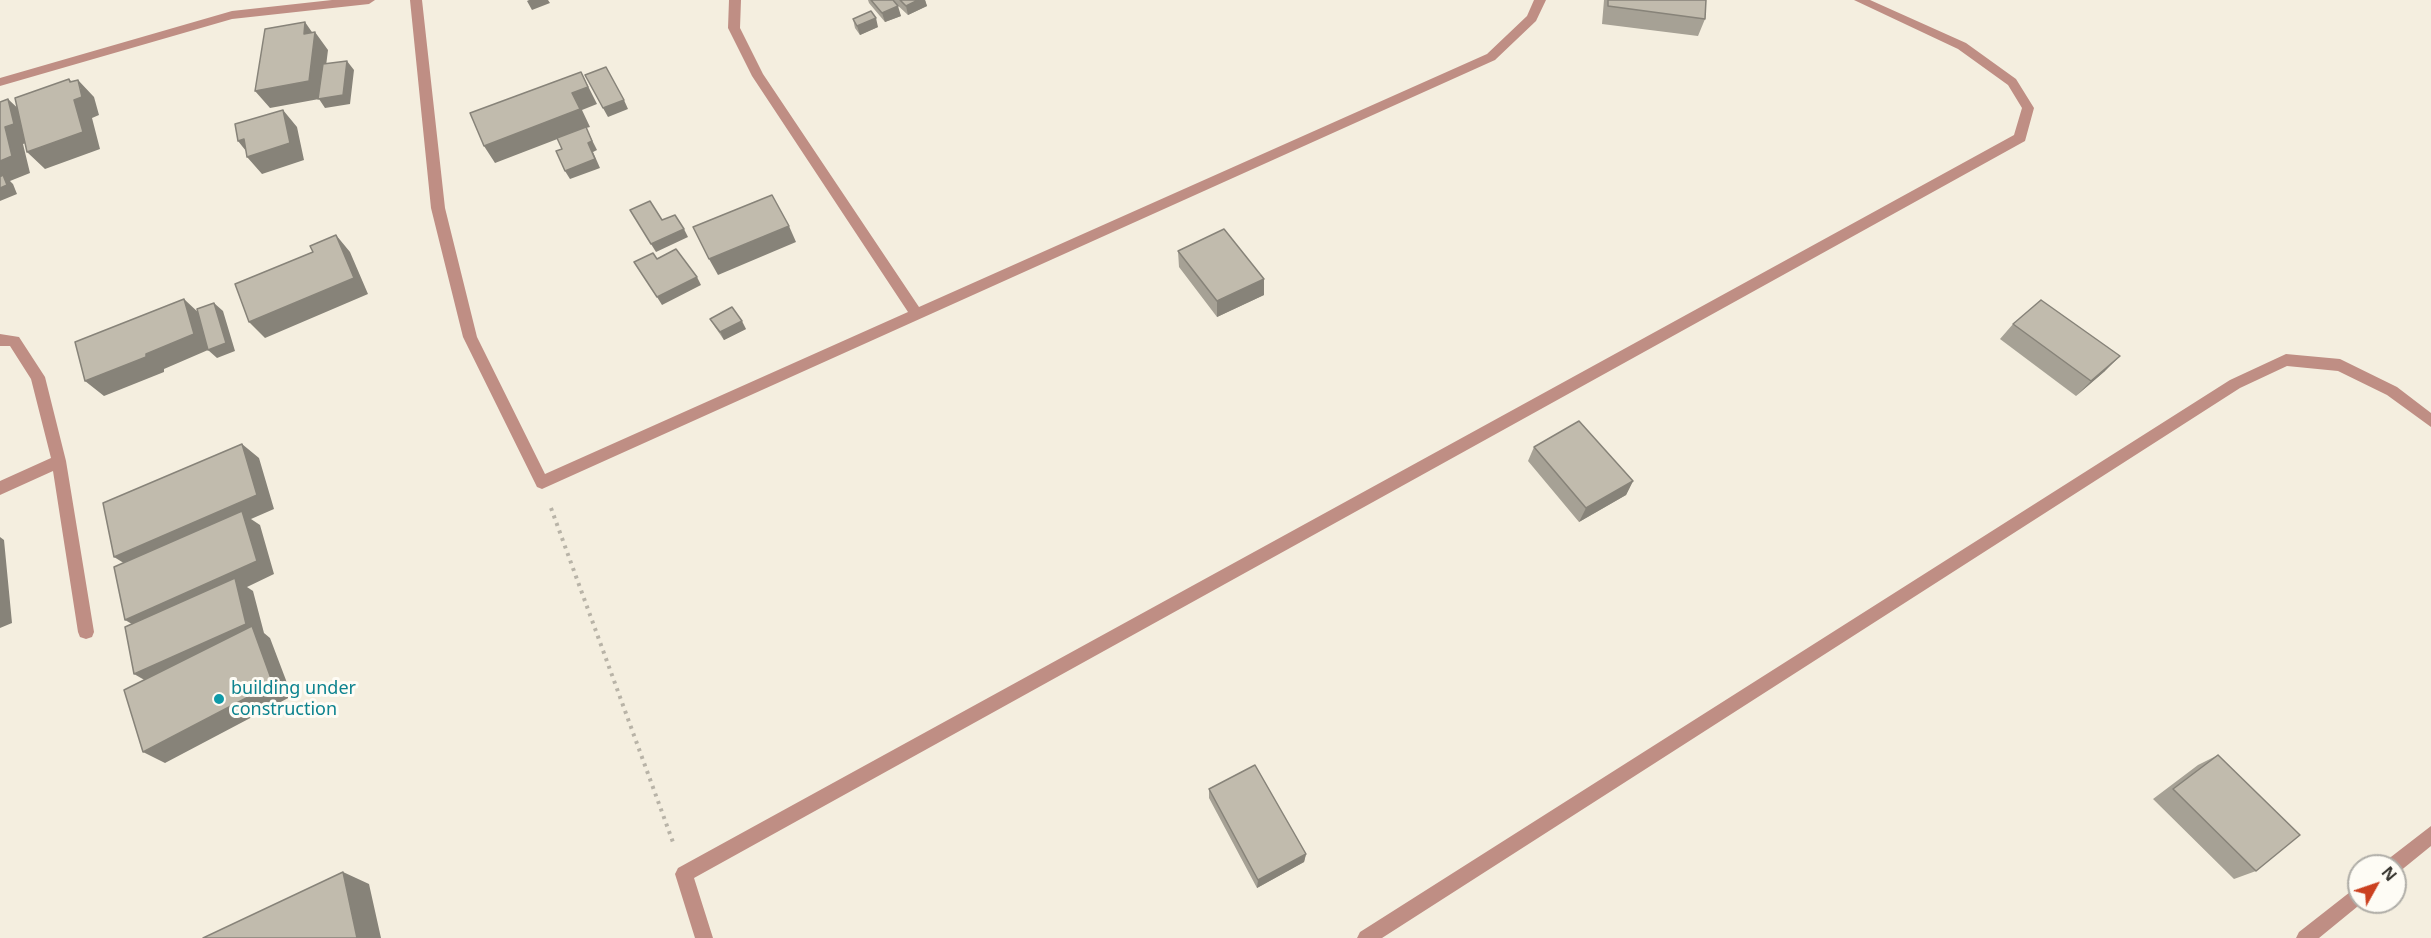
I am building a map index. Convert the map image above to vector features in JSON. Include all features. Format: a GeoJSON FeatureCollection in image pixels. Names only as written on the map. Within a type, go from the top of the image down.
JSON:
{"type":"FeatureCollection","features":[{"type":"Feature","properties":{"kind":"street"},"geometry":{"type":"LineString","coordinates":[[0,82],[232,15],[369,0]]}},
{"type":"Feature","properties":{"kind":"street"},"geometry":{"type":"LineString","coordinates":[[416,0],[438,208],[470,337],[542,482],[1491,57],[1532,18],[1540,0]]}},
{"type":"Feature","properties":{"kind":"street"},"geometry":{"type":"LineString","coordinates":[[735,0],[734,28],[758,76],[917,315]]}},
{"type":"Feature","properties":{"kind":"street"},"geometry":{"type":"LineString","coordinates":[[704,938],[684,874],[2020,138],[2028,108],[2012,82],[1962,46],[1860,0]]}},
{"type":"Feature","properties":{"kind":"street"},"geometry":{"type":"LineString","coordinates":[[0,340],[14,341],[38,377],[58,461],[86,632]]}},
{"type":"Feature","properties":{"kind":"street"},"geometry":{"type":"LineString","coordinates":[[1366,938],[2235,384],[2286,360],[2340,365],[2392,391],[2431,421]]}},
{"type":"Feature","properties":{"kind":"street"},"geometry":{"type":"LineString","coordinates":[[0,488],[58,461]]}},
{"type":"Feature","properties":{"kind":"street"},"geometry":{"type":"LineString","coordinates":[[2407,855],[2431,835]]}},
{"type":"Feature","properties":{"kind":"street"},"geometry":{"type":"LineString","coordinates":[[2305,938],[2347,904]]}},
{"type":"Feature","properties":{"kind":"path"},"geometry":{"type":"LineString","coordinates":[[542,482],[684,874]]}},
{"type":"Feature","properties":{"kind":"building"},"geometry":{"type":"Polygon","coordinates":[[[871,0],[893,0],[898,6],[882,13],[871,0]]]}},
{"type":"Feature","properties":{"kind":"building"},"geometry":{"type":"Polygon","coordinates":[[[900,0],[918,0],[906,6],[900,0]]]}},
{"type":"Feature","properties":{"kind":"building"},"geometry":{"type":"Polygon","coordinates":[[[1608,0],[1706,0],[1705,19],[1608,6],[1608,0]]]}},
{"type":"Feature","properties":{"kind":"building"},"geometry":{"type":"Polygon","coordinates":[[[871,11],[876,18],[857,26],[853,19],[871,11]]]}},
{"type":"Feature","properties":{"kind":"building"},"geometry":{"type":"Polygon","coordinates":[[[305,22],[304,34],[315,32],[309,81],[255,91],[265,29],[305,22]]]}},
{"type":"Feature","properties":{"kind":"building"},"geometry":{"type":"Polygon","coordinates":[[[347,61],[343,95],[318,99],[323,64],[347,61]]]}},
{"type":"Feature","properties":{"kind":"building"},"geometry":{"type":"Polygon","coordinates":[[[606,67],[624,100],[603,108],[585,75],[606,67]]]}},
{"type":"Feature","properties":{"kind":"building"},"geometry":{"type":"Polygon","coordinates":[[[581,72],[588,87],[572,93],[580,109],[484,146],[470,113],[581,72]]]}},
{"type":"Feature","properties":{"kind":"building"},"geometry":{"type":"Polygon","coordinates":[[[69,79],[70,82],[78,80],[82,97],[74,100],[83,132],[27,152],[15,98],[69,79]]]}},
{"type":"Feature","properties":{"kind":"building"},"geometry":{"type":"Polygon","coordinates":[[[8,99],[14,124],[5,127],[12,156],[0,161],[0,102],[8,99]]]}},
{"type":"Feature","properties":{"kind":"building"},"geometry":{"type":"Polygon","coordinates":[[[283,110],[290,143],[247,157],[244,139],[238,141],[235,124],[283,110]]]}},
{"type":"Feature","properties":{"kind":"building"},"geometry":{"type":"Polygon","coordinates":[[[586,127],[592,141],[588,143],[595,159],[565,171],[556,151],[562,149],[557,138],[586,127]]]}},
{"type":"Feature","properties":{"kind":"building"},"geometry":{"type":"Polygon","coordinates":[[[3,175],[7,185],[0,188],[0,177],[3,175]]]}},
{"type":"Feature","properties":{"kind":"building"},"geometry":{"type":"Polygon","coordinates":[[[772,195],[789,226],[709,259],[693,227],[772,195]]]}},
{"type":"Feature","properties":{"kind":"building"},"geometry":{"type":"Polygon","coordinates":[[[650,201],[662,220],[675,215],[684,229],[651,244],[630,210],[650,201]]]}},
{"type":"Feature","properties":{"kind":"building"},"geometry":{"type":"Polygon","coordinates":[[[1224,229],[1264,279],[1217,301],[1178,251],[1224,229]]]}},
{"type":"Feature","properties":{"kind":"building"},"geometry":{"type":"Polygon","coordinates":[[[336,235],[354,278],[249,322],[235,284],[313,252],[310,246],[336,235]]]}},
{"type":"Feature","properties":{"kind":"building"},"geometry":{"type":"Polygon","coordinates":[[[676,249],[697,277],[657,297],[634,262],[653,253],[657,259],[676,249]]]}},
{"type":"Feature","properties":{"kind":"building"},"geometry":{"type":"Polygon","coordinates":[[[184,299],[194,334],[146,354],[146,357],[85,381],[75,342],[184,299]]]}},
{"type":"Feature","properties":{"kind":"building"},"geometry":{"type":"Polygon","coordinates":[[[2041,300],[2120,356],[2091,381],[2013,324],[2041,300]]]}},
{"type":"Feature","properties":{"kind":"building"},"geometry":{"type":"Polygon","coordinates":[[[214,303],[226,343],[208,350],[197,309],[214,303]]]}},
{"type":"Feature","properties":{"kind":"building"},"geometry":{"type":"Polygon","coordinates":[[[732,307],[742,321],[720,332],[710,319],[732,307]]]}},
{"type":"Feature","properties":{"kind":"building"},"geometry":{"type":"Polygon","coordinates":[[[1579,421],[1633,481],[1586,508],[1534,447],[1579,421]]]}},
{"type":"Feature","properties":{"kind":"building"},"geometry":{"type":"Polygon","coordinates":[[[242,444],[257,495],[114,557],[103,503],[242,444]]]}},
{"type":"Feature","properties":{"kind":"building"},"geometry":{"type":"Polygon","coordinates":[[[242,511],[257,561],[125,620],[114,567],[242,511]]]}},
{"type":"Feature","properties":{"kind":"building"},"geometry":{"type":"Polygon","coordinates":[[[235,578],[246,624],[134,674],[125,627],[235,578]]]}},
{"type":"Feature","properties":{"kind":"building","name":"building under construction"},"geometry":{"type":"Polygon","coordinates":[[[252,626],[273,684],[143,752],[124,690],[252,626]]]}},
{"type":"Feature","properties":{"kind":"building"},"geometry":{"type":"Polygon","coordinates":[[[2218,755],[2300,835],[2256,871],[2173,789],[2218,755]]]}},
{"type":"Feature","properties":{"kind":"building"},"geometry":{"type":"Polygon","coordinates":[[[1255,765],[1306,854],[1258,880],[1209,789],[1255,765]]]}},
{"type":"Feature","properties":{"kind":"building"},"geometry":{"type":"Polygon","coordinates":[[[343,872],[357,938],[203,938],[343,872]]]}},
{"type":"Feature","properties":{"kind":"place","name":"building under construction"},"geometry":{"type":"Point","coordinates":[219,699]}}]}
